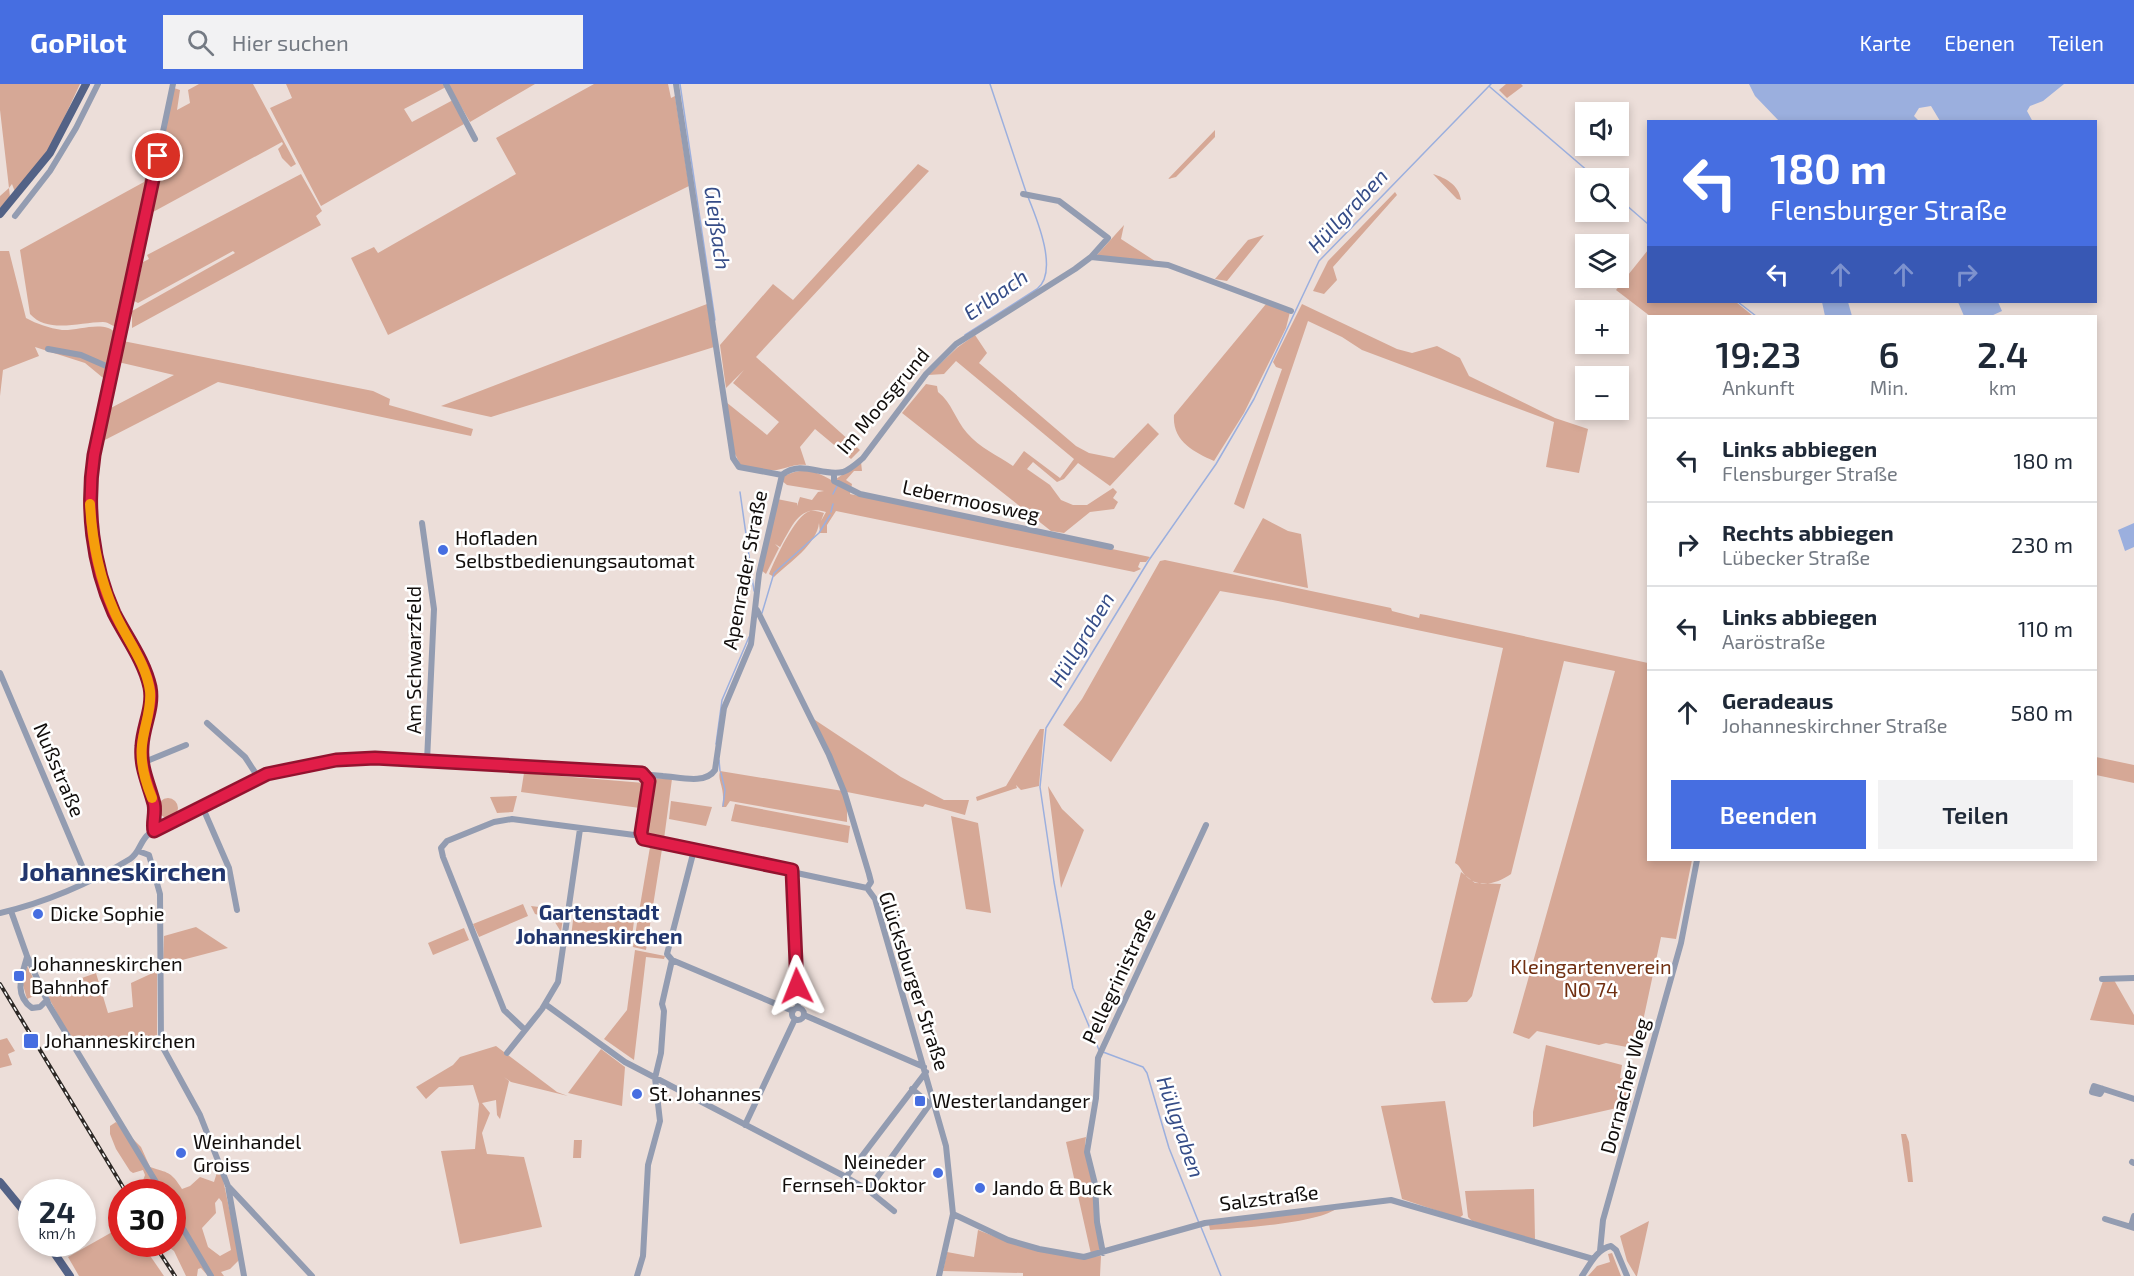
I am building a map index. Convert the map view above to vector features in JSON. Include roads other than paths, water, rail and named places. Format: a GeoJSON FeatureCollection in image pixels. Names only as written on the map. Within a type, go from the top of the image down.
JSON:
{"type":"FeatureCollection","features":[{"type":"Feature","properties":{"kind":"main road"},"geometry":{"type":"LineString","coordinates":[[3,211],[20,193],[57,141],[86,84]]}},
{"type":"Feature","properties":{"kind":"main road"},"geometry":{"type":"LineString","coordinates":[[0,1182],[18,1204]]}},
{"type":"Feature","properties":{"kind":"main road"},"geometry":{"type":"LineString","coordinates":[[57,1257],[70,1276]]}},
{"type":"Feature","properties":{"kind":"street"},"geometry":{"type":"LineString","coordinates":[[15,216],[50,171],[76,128],[98,84]]}},
{"type":"Feature","properties":{"kind":"street"},"geometry":{"type":"LineString","coordinates":[[154,831],[154,804],[142,763],[142,744],[150,709],[150,688],[141,662],[111,605],[92,530],[91,475],[173,84]]}},
{"type":"Feature","properties":{"kind":"street"},"geometry":{"type":"LineString","coordinates":[[446,84],[475,139]]}},
{"type":"Feature","properties":{"kind":"street","name":"Apenrader Straße"},"geometry":{"type":"LineString","coordinates":[[647,776],[695,778],[712,775],[715,770],[724,708],[748,651],[757,609],[759,574],[782,475],[739,467],[733,458],[675,84]]}},
{"type":"Feature","properties":{"kind":"street","name":"Im Moosgrund"},"geometry":{"type":"LineString","coordinates":[[782,475],[798,468],[834,473],[851,468],[863,458],[926,374],[956,345],[1091,257],[1108,238],[1059,201],[1023,194]]}},
{"type":"Feature","properties":{"kind":"street"},"geometry":{"type":"LineString","coordinates":[[1091,257],[1168,265],[1292,310]]}},
{"type":"Feature","properties":{"kind":"street"},"geometry":{"type":"LineString","coordinates":[[48,349],[81,355],[113,369]]}},
{"type":"Feature","properties":{"kind":"street","name":"Lebermoosweg"},"geometry":{"type":"LineString","coordinates":[[834,473],[834,481],[860,494],[1112,547]]}},
{"type":"Feature","properties":{"kind":"street","name":"Am Schwarzfeld"},"geometry":{"type":"LineString","coordinates":[[422,523],[434,609],[427,761]]}},
{"type":"Feature","properties":{"kind":"street","name":"Glücksburger Straße"},"geometry":{"type":"LineString","coordinates":[[757,609],[829,755],[845,794],[871,882],[867,888],[875,899],[925,1070],[932,1104],[946,1146],[953,1214],[939,1276]]}},
{"type":"Feature","properties":{"kind":"street","name":"Nußstraße"},"geometry":{"type":"LineString","coordinates":[[0,672],[88,880]]}},
{"type":"Feature","properties":{"kind":"street"},"geometry":{"type":"LineString","coordinates":[[207,723],[245,757],[258,777]]}},
{"type":"Feature","properties":{"kind":"street"},"geometry":{"type":"LineString","coordinates":[[142,763],[186,745]]}},
{"type":"Feature","properties":{"kind":"street"},"geometry":{"type":"LineString","coordinates":[[0,912],[34,904],[131,859],[144,838],[154,831],[258,777],[347,758],[593,770],[647,776],[642,836]]}},
{"type":"Feature","properties":{"kind":"street"},"geometry":{"type":"LineString","coordinates":[[202,806],[229,868],[237,910]]}},
{"type":"Feature","properties":{"kind":"street"},"geometry":{"type":"LineString","coordinates":[[525,1030],[504,1010],[450,877],[441,848],[447,841],[494,822],[512,819],[642,836],[647,841],[792,870],[867,888]]}},
{"type":"Feature","properties":{"kind":"street","name":"Pellegrinistraße"},"geometry":{"type":"LineString","coordinates":[[1103,1253],[1097,1222],[1095,1184],[1087,1152],[1102,1050],[1206,825]]}},
{"type":"Feature","properties":{"kind":"street"},"geometry":{"type":"LineString","coordinates":[[507,1053],[545,1004],[558,982],[580,829]]}},
{"type":"Feature","properties":{"kind":"street"},"geometry":{"type":"LineString","coordinates":[[694,850],[675,930],[670,938],[667,954],[672,960],[795,1010],[925,1070],[846,1177]]}},
{"type":"Feature","properties":{"kind":"street"},"geometry":{"type":"LineString","coordinates":[[138,851],[149,855],[158,883],[161,917],[161,1044],[200,1115],[228,1185],[244,1276]]}},
{"type":"Feature","properties":{"kind":"street","name":"Dornacher Weg"},"geometry":{"type":"LineString","coordinates":[[1600,1251],[1603,1220],[1681,943],[1696,861]]}},
{"type":"Feature","properties":{"kind":"street"},"geometry":{"type":"LineString","coordinates":[[745,1125],[795,1019],[792,870]]}},
{"type":"Feature","properties":{"kind":"street"},"geometry":{"type":"LineString","coordinates":[[11,910],[27,956],[47,1000],[154,1179]]}},
{"type":"Feature","properties":{"kind":"street"},"geometry":{"type":"LineString","coordinates":[[27,956],[20,985],[22,997],[32,1008],[40,1007],[47,1000]]}},
{"type":"Feature","properties":{"kind":"street"},"geometry":{"type":"LineString","coordinates":[[637,1276],[643,1256],[648,1165],[660,1121],[655,1078],[662,1053],[664,1011],[662,1004],[672,960]]}},
{"type":"Feature","properties":{"kind":"street"},"geometry":{"type":"LineString","coordinates":[[2102,979],[2134,978]]}},
{"type":"Feature","properties":{"kind":"street"},"geometry":{"type":"LineString","coordinates":[[545,1004],[625,1062],[846,1177],[868,1190],[894,1211]]}},
{"type":"Feature","properties":{"kind":"street"},"geometry":{"type":"LineString","coordinates":[[795,1019],[800,1019],[804,1015]]}},
{"type":"Feature","properties":{"kind":"street"},"geometry":{"type":"LineString","coordinates":[[868,1190],[932,1104],[912,1089]]}},
{"type":"Feature","properties":{"kind":"street"},"geometry":{"type":"LineString","coordinates":[[2103,1089],[2134,1099]]}},
{"type":"Feature","properties":{"kind":"street"},"geometry":{"type":"LineString","coordinates":[[228,1185],[312,1276]]}},
{"type":"Feature","properties":{"kind":"street","name":"Salzstraße"},"geometry":{"type":"LineString","coordinates":[[953,1214],[1008,1240],[1039,1249],[1084,1257],[1200,1225],[1391,1200],[1593,1259]]}},
{"type":"Feature","properties":{"kind":"street"},"geometry":{"type":"LineString","coordinates":[[2105,1219],[2132,1227],[2134,1216]]}},
{"type":"Feature","properties":{"kind":"street"},"geometry":{"type":"LineString","coordinates":[[186,1234],[211,1276]]}},
{"type":"Feature","properties":{"kind":"street"},"geometry":{"type":"LineString","coordinates":[[1582,1276],[1600,1251],[1611,1246],[1616,1250],[1627,1276]]}},
{"type":"Feature","properties":{"kind":"water"},"geometry":{"type":"Polygon","coordinates":[[[1749,84],[2064,84],[2043,101],[2030,106],[2027,111],[2032,120],[1939,120],[1931,106],[1919,108],[1914,116],[1918,120],[1778,120],[1755,96],[1749,84]]]}},
{"type":"Feature","properties":{"kind":"water"},"geometry":{"type":"Polygon","coordinates":[[[1822,303],[1848,303],[1852,315],[1825,315],[1822,303]]]}},
{"type":"Feature","properties":{"kind":"water"},"geometry":{"type":"Polygon","coordinates":[[[1958,303],[1998,303],[2002,311],[1993,315],[1964,315],[1958,303]]]}},
{"type":"Feature","properties":{"kind":"water"},"geometry":{"type":"Polygon","coordinates":[[[2134,523],[2134,547],[2125,551],[2118,530],[2134,523]]]}},
{"type":"Feature","properties":{"kind":"waterway","name":"Gleißach"},"geometry":{"type":"LineString","coordinates":[[680,84],[715,320]]}},
{"type":"Feature","properties":{"kind":"waterway","name":"Erlbach"},"geometry":{"type":"LineString","coordinates":[[990,84],[1026,192]]}},
{"type":"Feature","properties":{"kind":"waterway","name":"Hüllgraben"},"geometry":{"type":"LineString","coordinates":[[1099,1050],[1073,988],[1054,882],[1040,787],[1046,728],[1149,560],[1216,464],[1254,399],[1319,261],[1491,84]]}},
{"type":"Feature","properties":{"kind":"waterway"},"geometry":{"type":"LineString","coordinates":[[1490,87],[1584,168]]}},
{"type":"Feature","properties":{"kind":"waterway","name":"Erlbach"},"geometry":{"type":"LineString","coordinates":[[965,335],[1037,289],[1043,281],[1046,271],[1044,245],[1028,197]]}},
{"type":"Feature","properties":{"kind":"waterway"},"geometry":{"type":"LineString","coordinates":[[1629,208],[1647,223]]}},
{"type":"Feature","properties":{"kind":"waterway"},"geometry":{"type":"LineString","coordinates":[[1739,303],[1755,315]]}},
{"type":"Feature","properties":{"kind":"waterway"},"geometry":{"type":"LineString","coordinates":[[833,494],[838,484]]}},
{"type":"Feature","properties":{"kind":"waterway","name":"Gleißach"},"geometry":{"type":"LineString","coordinates":[[740,492],[754,591]]}},
{"type":"Feature","properties":{"kind":"waterway"},"geometry":{"type":"LineString","coordinates":[[831,512],[833,504]]}},
{"type":"Feature","properties":{"kind":"waterway"},"geometry":{"type":"LineString","coordinates":[[762,613],[774,573],[819,533],[830,515]]}},
{"type":"Feature","properties":{"kind":"waterway","name":"Gleißach"},"geometry":{"type":"LineString","coordinates":[[716,744],[722,700],[749,637]]}},
{"type":"Feature","properties":{"kind":"waterway","name":"Gleißach"},"geometry":{"type":"LineString","coordinates":[[719,760],[720,771]]}},
{"type":"Feature","properties":{"kind":"waterway","name":"Gleißach"},"geometry":{"type":"LineString","coordinates":[[721,773],[725,790],[723,806]]}},
{"type":"Feature","properties":{"kind":"waterway","name":"Hüllgraben"},"geometry":{"type":"LineString","coordinates":[[1103,1052],[1143,1067],[1147,1073],[1169,1148],[1199,1223]]}},
{"type":"Feature","properties":{"kind":"waterway","name":"Hüllgraben"},"geometry":{"type":"LineString","coordinates":[[1201,1227],[1221,1276]]}},
{"type":"Feature","properties":{"kind":"railway"},"geometry":{"type":"LineString","coordinates":[[0,984],[118,1179]]}},
{"type":"Feature","properties":{"kind":"railway"},"geometry":{"type":"LineString","coordinates":[[163,1257],[175,1276]]}},
{"type":"Feature","properties":{"kind":"place","name":"Hofladen Selbstbedienungsautomat"},"geometry":{"type":"Point","coordinates":[443,550]}},
{"type":"Feature","properties":{"kind":"place","name":"Dicke Sophie"},"geometry":{"type":"Point","coordinates":[38,914]}},
{"type":"Feature","properties":{"kind":"place","name":"Johanneskirchen Bahnhof"},"geometry":{"type":"Point","coordinates":[19,976]}},
{"type":"Feature","properties":{"kind":"place","name":"Johanneskirchen"},"geometry":{"type":"Point","coordinates":[31,1041]}},
{"type":"Feature","properties":{"kind":"place","name":"St. Johannes"},"geometry":{"type":"Point","coordinates":[637,1094]}},
{"type":"Feature","properties":{"kind":"place","name":"Westerlandanger"},"geometry":{"type":"Point","coordinates":[920,1101]}},
{"type":"Feature","properties":{"kind":"place","name":"Weinhandel Groiss"},"geometry":{"type":"Point","coordinates":[181,1153]}},
{"type":"Feature","properties":{"kind":"place","name":"Neineder Fernseh-Doktor"},"geometry":{"type":"Point","coordinates":[938,1173]}},
{"type":"Feature","properties":{"kind":"place","name":"Jando & Buck"},"geometry":{"type":"Point","coordinates":[980,1188]}},
{"type":"Feature","properties":{"kind":"district","name":"Johanneskirchen"},"geometry":{"type":"Point","coordinates":[123,872]}},
{"type":"Feature","properties":{"kind":"district","name":"Gartenstadt Johanneskirchen"},"geometry":{"type":"Point","coordinates":[599,925]}},
{"type":"Feature","properties":{"kind":"park label","name":"Kleingartenverein NO 74"},"geometry":{"type":"Point","coordinates":[1591,978]}}]}
